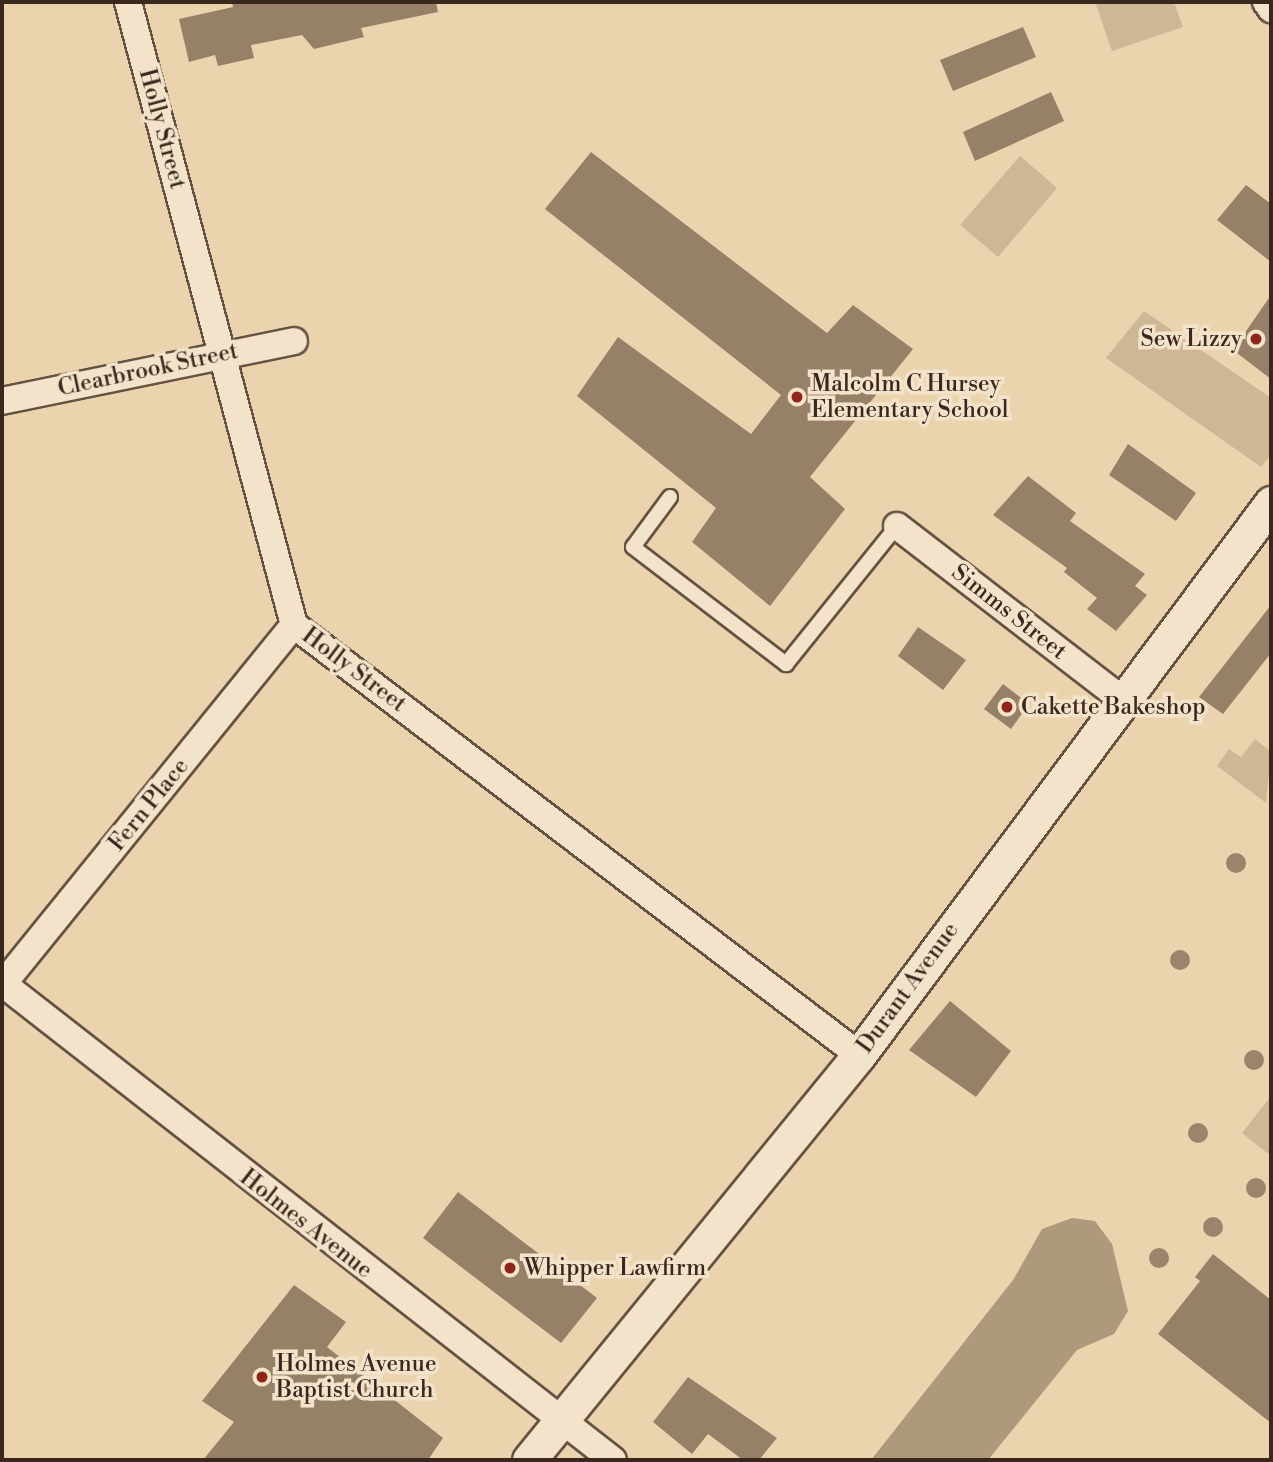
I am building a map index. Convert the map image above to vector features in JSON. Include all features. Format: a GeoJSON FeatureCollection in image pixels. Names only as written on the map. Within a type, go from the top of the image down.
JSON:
{"type":"FeatureCollection","features":[{"type":"Feature","properties":{"kind":"street","name":"Holly Street"},"geometry":{"type":"LineString","coordinates":[[128,2],[295,625],[859,1055]]}},
{"type":"Feature","properties":{"kind":"street"},"geometry":{"type":"LineString","coordinates":[[1266,2],[1271,9]]}},
{"type":"Feature","properties":{"kind":"street","name":"Clearbrook Street"},"geometry":{"type":"LineString","coordinates":[[2,401],[221,354],[295,341]]}},
{"type":"Feature","properties":{"kind":"street","name":"Durant Avenue"},"geometry":{"type":"LineString","coordinates":[[529,1460],[859,1055],[1122,699],[1271,503]]}},
{"type":"Feature","properties":{"kind":"street","name":"Simms Street"},"geometry":{"type":"LineString","coordinates":[[897,526],[1122,699]]}},
{"type":"Feature","properties":{"kind":"street","name":"Fern Place"},"geometry":{"type":"LineString","coordinates":[[3,983],[295,625]]}},
{"type":"Feature","properties":{"kind":"street","name":"Holmes Avenue"},"geometry":{"type":"LineString","coordinates":[[3,983],[613,1460]]}},
{"type":"Feature","properties":{"kind":"lane"},"geometry":{"type":"LineString","coordinates":[[670,497],[632,547],[786,664],[897,526]]}},
{"type":"Feature","properties":{"kind":"shaded area"},"geometry":{"type":"Polygon","coordinates":[[[1095,2],[1174,2],[1183,27],[1112,51],[1095,2]]]}},
{"type":"Feature","properties":{"kind":"shaded area"},"geometry":{"type":"Polygon","coordinates":[[[1020,156],[1057,188],[998,257],[960,225],[1020,156]]]}},
{"type":"Feature","properties":{"kind":"shaded area"},"geometry":{"type":"Polygon","coordinates":[[[1144,311],[1271,398],[1271,455],[1261,467],[1106,358],[1144,311]]]}},
{"type":"Feature","properties":{"kind":"shaded area"},"geometry":{"type":"Polygon","coordinates":[[[1255,739],[1271,752],[1266,803],[1217,766],[1229,749],[1241,757],[1255,739]]]}},
{"type":"Feature","properties":{"kind":"shaded area"},"geometry":{"type":"Polygon","coordinates":[[[1271,1096],[1271,1156],[1242,1133],[1271,1096]]]}},
{"type":"Feature","properties":{"kind":"shaded area"},"geometry":{"type":"Polygon","coordinates":[[[1072,1218],[1095,1221],[1112,1244],[1128,1311],[1114,1334],[1077,1350],[988,1460],[871,1460],[1013,1280],[1042,1229],[1072,1218]]]}},
{"type":"Feature","properties":{"kind":"building"},"geometry":{"type":"Polygon","coordinates":[[[232,2],[436,2],[438,12],[361,28],[364,37],[314,49],[302,35],[251,45],[254,58],[218,66],[215,55],[189,62],[179,19],[233,7],[232,2]]]}},
{"type":"Feature","properties":{"kind":"building"},"geometry":{"type":"Polygon","coordinates":[[[1023,27],[1036,57],[953,91],[940,60],[1023,27]]]}},
{"type":"Feature","properties":{"kind":"building"},"geometry":{"type":"Polygon","coordinates":[[[1051,92],[1064,121],[975,161],[963,132],[1051,92]]]}},
{"type":"Feature","properties":{"kind":"building","name":"Malcolm C Hursey Elementary School"},"geometry":{"type":"Polygon","coordinates":[[[591,152],[827,333],[853,305],[913,349],[810,477],[845,509],[770,606],[692,542],[716,508],[577,396],[618,337],[751,434],[781,395],[545,209],[591,152]]]}},
{"type":"Feature","properties":{"kind":"building"},"geometry":{"type":"Polygon","coordinates":[[[1246,185],[1271,204],[1271,262],[1217,220],[1246,185]]]}},
{"type":"Feature","properties":{"kind":"building","name":"Sew Lizzy"},"geometry":{"type":"Polygon","coordinates":[[[1271,295],[1271,379],[1233,350],[1271,295]]]}},
{"type":"Feature","properties":{"kind":"building"},"geometry":{"type":"Polygon","coordinates":[[[1128,444],[1196,493],[1176,521],[1109,475],[1128,444]]]}},
{"type":"Feature","properties":{"kind":"building"},"geometry":{"type":"Polygon","coordinates":[[[1028,476],[1076,513],[1070,521],[1145,574],[1135,586],[1147,595],[1116,631],[1087,609],[1097,598],[1064,572],[1067,568],[993,515],[1028,476]]]}},
{"type":"Feature","properties":{"kind":"building"},"geometry":{"type":"Polygon","coordinates":[[[1271,605],[1271,653],[1223,714],[1199,697],[1271,605]]]}},
{"type":"Feature","properties":{"kind":"building"},"geometry":{"type":"Polygon","coordinates":[[[918,627],[966,660],[943,690],[898,656],[918,627]]]}},
{"type":"Feature","properties":{"kind":"building","name":"Cakette Bakeshop"},"geometry":{"type":"Polygon","coordinates":[[[1003,684],[1029,704],[1011,729],[984,709],[1003,684]]]}},
{"type":"Feature","properties":{"kind":"building"},"geometry":{"type":"Polygon","coordinates":[[[950,1001],[1011,1051],[976,1097],[909,1050],[950,1001]]]}},
{"type":"Feature","properties":{"kind":"building","name":"Whipper Lawfirm"},"geometry":{"type":"Polygon","coordinates":[[[458,1192],[597,1298],[561,1343],[423,1238],[458,1192]]]}},
{"type":"Feature","properties":{"kind":"building"},"geometry":{"type":"Polygon","coordinates":[[[1213,1254],[1271,1300],[1271,1423],[1158,1334],[1200,1281],[1195,1277],[1213,1254]]]}},
{"type":"Feature","properties":{"kind":"building","name":"Holmes Avenue Baptist Church"},"geometry":{"type":"Polygon","coordinates":[[[294,1285],[346,1322],[327,1347],[443,1438],[428,1460],[203,1460],[234,1422],[202,1401],[294,1285]]]}},
{"type":"Feature","properties":{"kind":"building"},"geometry":{"type":"Polygon","coordinates":[[[688,1377],[777,1438],[759,1460],[743,1460],[708,1434],[692,1454],[653,1422],[688,1377]]]}},
{"type":"Feature","properties":{"kind":"place","name":"Sew Lizzy"},"geometry":{"type":"Point","coordinates":[1256,339]}},
{"type":"Feature","properties":{"kind":"place","name":"Malcolm C Hursey Elementary School"},"geometry":{"type":"Point","coordinates":[797,397]}},
{"type":"Feature","properties":{"kind":"place","name":"Cakette Bakeshop"},"geometry":{"type":"Point","coordinates":[1007,707]}},
{"type":"Feature","properties":{"kind":"place","name":"Whipper Lawfirm"},"geometry":{"type":"Point","coordinates":[510,1268]}},
{"type":"Feature","properties":{"kind":"place","name":"Holmes Avenue Baptist Church"},"geometry":{"type":"Point","coordinates":[262,1377]}}]}
